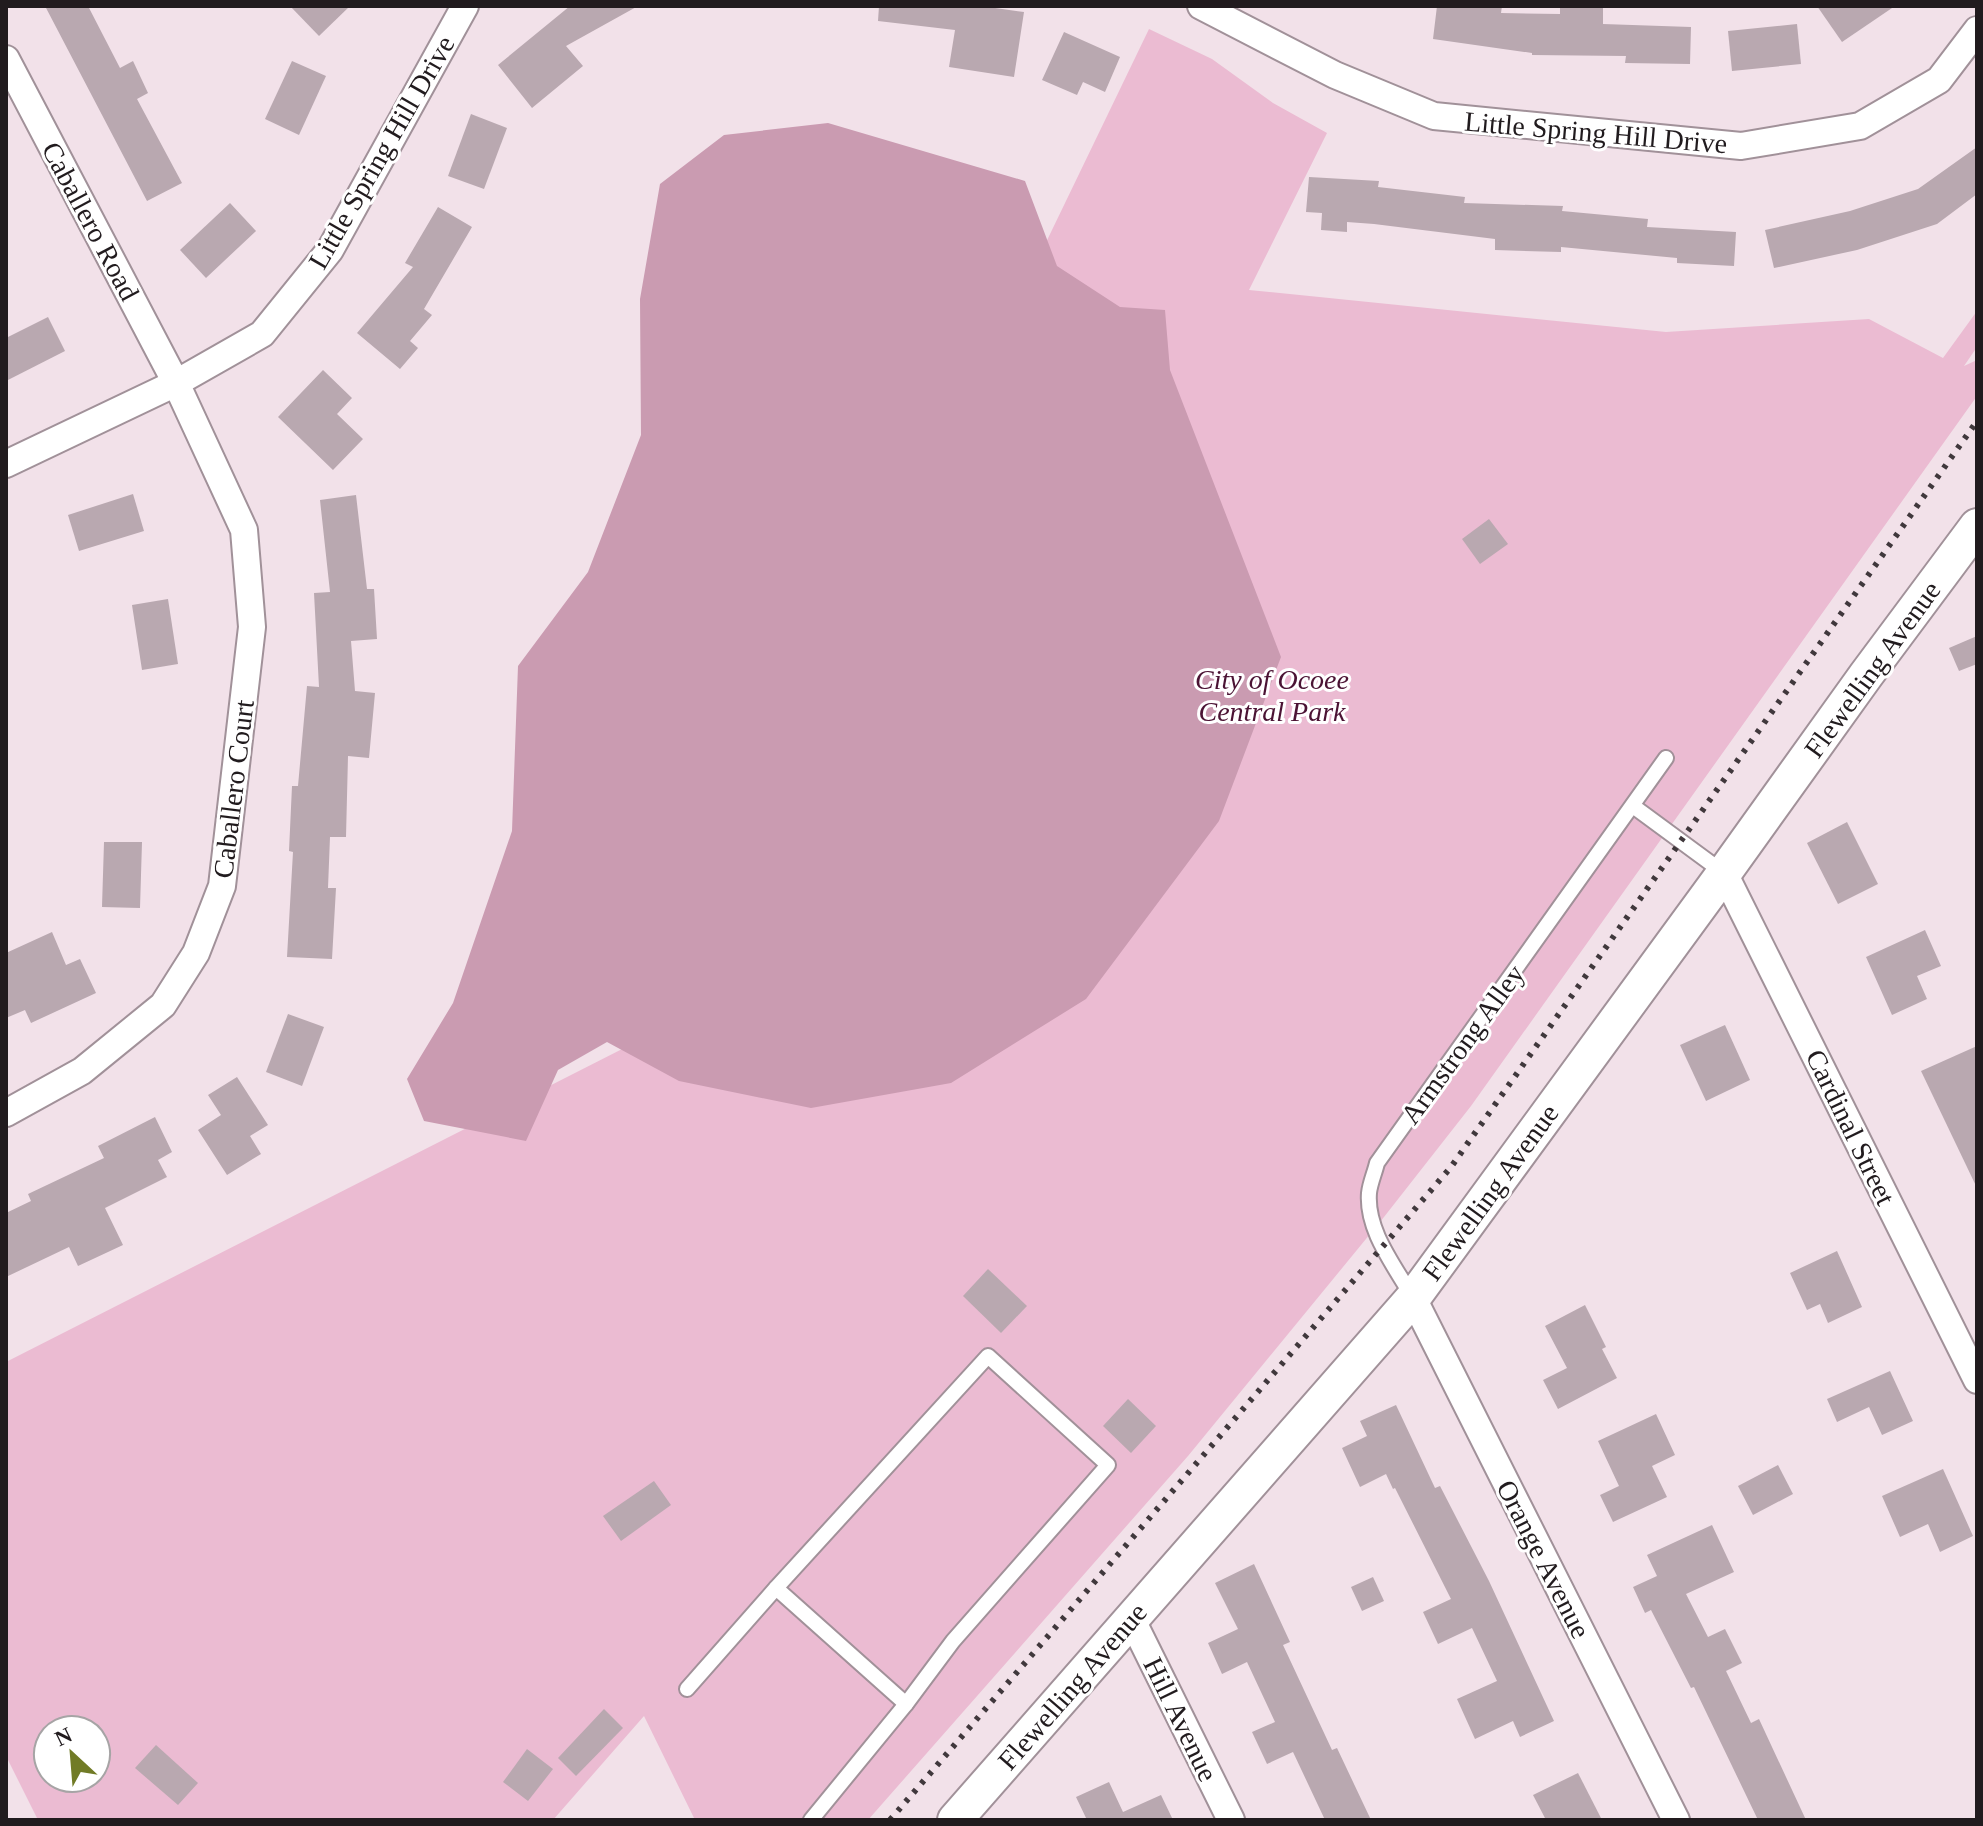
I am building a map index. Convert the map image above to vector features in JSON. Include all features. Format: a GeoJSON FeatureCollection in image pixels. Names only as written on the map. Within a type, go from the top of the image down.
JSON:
{"type":"FeatureCollection","features":[{"type":"Feature","properties":{"kind":"street","name":"Little Spring Hill Drive"},"geometry":{"type":"LineString","coordinates":[[6,464],[176,383],[262,334],[330,250],[465,6]]}},
{"type":"Feature","properties":{"kind":"street","name":"Little Spring Hill Drive"},"geometry":{"type":"LineString","coordinates":[[1201,6],[1335,75],[1434,116],[1741,146],[1860,126],[1939,80],[1977,30]]}},
{"type":"Feature","properties":{"kind":"street","name":"Caballero Road"},"geometry":{"type":"LineString","coordinates":[[6,59],[176,383]]}},
{"type":"Feature","properties":{"kind":"street","name":"Caballero Court"},"geometry":{"type":"LineString","coordinates":[[6,1113],[82,1071],[163,1005],[196,953],[222,886],[252,627],[244,530],[176,383]]}},
{"type":"Feature","properties":{"kind":"street","name":"Flewelling Avenue"},"geometry":{"type":"LineString","coordinates":[[955,1820],[1413,1298],[1977,526]]}},
{"type":"Feature","properties":{"kind":"street","name":"Cardinal Street"},"geometry":{"type":"LineString","coordinates":[[1724,873],[1977,1380]]}},
{"type":"Feature","properties":{"kind":"street","name":"Orange Avenue"},"geometry":{"type":"LineString","coordinates":[[1413,1298],[1676,1820]]}},
{"type":"Feature","properties":{"kind":"street","name":"Hill Avenue"},"geometry":{"type":"LineString","coordinates":[[1131,1618],[1231,1820]]}},
{"type":"Feature","properties":{"kind":"lane","name":"Armstrong Alley"},"geometry":{"type":"LineString","coordinates":[[1413,1298],[1371,1220],[1369,1192],[1377,1163],[1666,758]]}},
{"type":"Feature","properties":{"kind":"lane"},"geometry":{"type":"LineString","coordinates":[[1633,806],[1724,873]]}},
{"type":"Feature","properties":{"kind":"lane"},"geometry":{"type":"LineString","coordinates":[[687,1689],[988,1356],[1108,1465],[953,1641],[811,1820]]}},
{"type":"Feature","properties":{"kind":"lane"},"geometry":{"type":"LineString","coordinates":[[776,1588],[906,1704]]}},
{"type":"Feature","properties":{"kind":"green space","name":"City of Ocoee Central Park"},"geometry":{"type":"Polygon","coordinates":[[[1149,29],[1212,59],[1273,103],[1327,133],[1249,290],[1666,332],[1869,319],[1943,358],[1977,311],[1977,347],[1964,366],[1977,360],[1977,396],[1471,1106],[1188,1456],[868,1820],[695,1820],[644,1716],[553,1820],[38,1820],[6,1756],[6,1362],[697,1011],[718,922],[1149,29]]]}},
{"type":"Feature","properties":{"kind":"shaded area"},"geometry":{"type":"Polygon","coordinates":[[[828,123],[1025,181],[1057,266],[1120,307],[1165,310],[1170,370],[1281,657],[1219,821],[1086,999],[951,1083],[811,1108],[679,1081],[607,1042],[558,1070],[526,1141],[424,1121],[407,1079],[453,1003],[512,831],[518,666],[588,572],[641,435],[640,299],[660,184],[724,135],[828,123]]]}},
{"type":"Feature","properties":{"kind":"building"},"geometry":{"type":"Polygon","coordinates":[[[45,6],[88,6],[120,68],[133,61],[148,93],[137,99],[182,183],[147,201],[45,6]]]}},
{"type":"Feature","properties":{"kind":"building"},"geometry":{"type":"Polygon","coordinates":[[[290,6],[350,6],[319,36],[290,6]]]}},
{"type":"Feature","properties":{"kind":"building"},"geometry":{"type":"Polygon","coordinates":[[[570,6],[638,6],[566,46],[583,66],[532,108],[498,65],[570,6]]]}},
{"type":"Feature","properties":{"kind":"building"},"geometry":{"type":"Polygon","coordinates":[[[879,6],[981,6],[1024,12],[1014,77],[949,67],[955,30],[878,21],[879,6]]]}},
{"type":"Feature","properties":{"kind":"building"},"geometry":{"type":"Polygon","coordinates":[[[1437,6],[1502,6],[1501,13],[1560,14],[1560,6],[1603,6],[1603,24],[1691,27],[1690,64],[1625,63],[1626,56],[1532,55],[1433,39],[1437,6]]]}},
{"type":"Feature","properties":{"kind":"building"},"geometry":{"type":"Polygon","coordinates":[[[1817,6],[1895,6],[1842,42],[1817,6]]]}},
{"type":"Feature","properties":{"kind":"building"},"geometry":{"type":"Polygon","coordinates":[[[1797,24],[1801,64],[1732,71],[1728,31],[1797,24]]]}},
{"type":"Feature","properties":{"kind":"building"},"geometry":{"type":"Polygon","coordinates":[[[1064,32],[1120,57],[1105,92],[1083,82],[1077,95],[1042,80],[1064,32]]]}},
{"type":"Feature","properties":{"kind":"building"},"geometry":{"type":"Polygon","coordinates":[[[292,61],[326,76],[299,135],[265,119],[292,61]]]}},
{"type":"Feature","properties":{"kind":"building"},"geometry":{"type":"Polygon","coordinates":[[[471,114],[507,128],[484,189],[448,176],[471,114]]]}},
{"type":"Feature","properties":{"kind":"building"},"geometry":{"type":"Polygon","coordinates":[[[1977,147],[1977,194],[1937,224],[1857,250],[1774,268],[1765,230],[1850,211],[1918,189],[1977,147]]]}},
{"type":"Feature","properties":{"kind":"building"},"geometry":{"type":"Polygon","coordinates":[[[1309,177],[1379,181],[1378,187],[1465,197],[1464,203],[1563,206],[1562,211],[1648,219],[1647,227],[1736,232],[1734,266],[1677,263],[1677,258],[1561,247],[1561,252],[1495,250],[1495,239],[1374,224],[1347,222],[1347,232],[1321,230],[1322,213],[1306,212],[1309,177]]]}},
{"type":"Feature","properties":{"kind":"building"},"geometry":{"type":"Polygon","coordinates":[[[230,203],[256,231],[206,278],[180,250],[230,203]]]}},
{"type":"Feature","properties":{"kind":"building"},"geometry":{"type":"Polygon","coordinates":[[[438,207],[472,227],[424,309],[432,315],[410,341],[418,348],[400,369],[357,333],[413,267],[405,263],[438,207]]]}},
{"type":"Feature","properties":{"kind":"building"},"geometry":{"type":"Polygon","coordinates":[[[48,317],[65,351],[6,381],[6,338],[48,317]]]}},
{"type":"Feature","properties":{"kind":"building"},"geometry":{"type":"Polygon","coordinates":[[[323,370],[352,398],[337,414],[363,439],[333,470],[278,417],[323,370]]]}},
{"type":"Feature","properties":{"kind":"building"},"geometry":{"type":"Polygon","coordinates":[[[133,494],[144,531],[79,551],[68,515],[133,494]]]}},
{"type":"Feature","properties":{"kind":"building"},"geometry":{"type":"Polygon","coordinates":[[[356,495],[367,589],[374,589],[377,639],[351,641],[355,691],[375,693],[369,758],[348,756],[346,837],[330,837],[328,888],[336,888],[332,959],[287,957],[293,852],[289,851],[292,786],[298,786],[307,686],[319,687],[314,593],[330,592],[320,500],[356,495]]]}},
{"type":"Feature","properties":{"kind":"building"},"geometry":{"type":"Polygon","coordinates":[[[1489,519],[1508,544],[1480,564],[1462,539],[1489,519]]]}},
{"type":"Feature","properties":{"kind":"building"},"geometry":{"type":"Polygon","coordinates":[[[168,599],[178,664],[142,670],[132,605],[168,599]]]}},
{"type":"Feature","properties":{"kind":"building"},"geometry":{"type":"Polygon","coordinates":[[[1977,636],[1977,664],[1959,671],[1949,648],[1977,636]]]}},
{"type":"Feature","properties":{"kind":"building"},"geometry":{"type":"Polygon","coordinates":[[[1847,822],[1878,884],[1838,904],[1807,843],[1847,822]]]}},
{"type":"Feature","properties":{"kind":"building"},"geometry":{"type":"Polygon","coordinates":[[[104,842],[142,842],[140,908],[102,907],[104,842]]]}},
{"type":"Feature","properties":{"kind":"building"},"geometry":{"type":"Polygon","coordinates":[[[1925,930],[1941,966],[1917,976],[1927,999],[1892,1015],[1866,957],[1925,930]]]}},
{"type":"Feature","properties":{"kind":"building"},"geometry":{"type":"Polygon","coordinates":[[[52,932],[66,965],[80,959],[96,993],[31,1023],[25,1010],[6,1018],[6,953],[52,932]]]}},
{"type":"Feature","properties":{"kind":"building"},"geometry":{"type":"Polygon","coordinates":[[[288,1014],[324,1027],[302,1086],[266,1072],[288,1014]]]}},
{"type":"Feature","properties":{"kind":"building"},"geometry":{"type":"Polygon","coordinates":[[[1725,1025],[1750,1080],[1706,1101],[1680,1045],[1725,1025]]]}},
{"type":"Feature","properties":{"kind":"building"},"geometry":{"type":"Polygon","coordinates":[[[1977,1046],[1977,1188],[1921,1071],[1977,1046]]]}},
{"type":"Feature","properties":{"kind":"building"},"geometry":{"type":"Polygon","coordinates":[[[237,1077],[268,1125],[250,1136],[261,1154],[227,1175],[198,1130],[221,1115],[208,1095],[237,1077]]]}},
{"type":"Feature","properties":{"kind":"building"},"geometry":{"type":"Polygon","coordinates":[[[155,1117],[172,1152],[158,1160],[167,1177],[105,1208],[123,1245],[78,1266],[69,1247],[6,1277],[6,1213],[31,1201],[28,1194],[104,1158],[98,1146],[155,1117]]]}},
{"type":"Feature","properties":{"kind":"building"},"geometry":{"type":"Polygon","coordinates":[[[1837,1251],[1862,1307],[1828,1323],[1820,1304],[1807,1310],[1790,1273],[1837,1251]]]}},
{"type":"Feature","properties":{"kind":"building"},"geometry":{"type":"Polygon","coordinates":[[[988,1269],[1027,1306],[1001,1333],[963,1296],[988,1269]]]}},
{"type":"Feature","properties":{"kind":"building"},"geometry":{"type":"Polygon","coordinates":[[[1585,1305],[1617,1378],[1558,1409],[1543,1380],[1567,1368],[1545,1326],[1585,1305]]]}},
{"type":"Feature","properties":{"kind":"building"},"geometry":{"type":"Polygon","coordinates":[[[1890,1371],[1913,1421],[1882,1435],[1869,1407],[1837,1422],[1827,1399],[1890,1371]]]}},
{"type":"Feature","properties":{"kind":"building"},"geometry":{"type":"Polygon","coordinates":[[[1128,1399],[1156,1426],[1131,1453],[1103,1426],[1128,1399]]]}},
{"type":"Feature","properties":{"kind":"building"},"geometry":{"type":"Polygon","coordinates":[[[1396,1405],[1435,1488],[1440,1486],[1489,1581],[1554,1721],[1520,1737],[1513,1721],[1475,1739],[1457,1699],[1497,1681],[1472,1628],[1438,1644],[1423,1612],[1451,1599],[1386,1474],[1360,1487],[1342,1448],[1367,1436],[1360,1421],[1396,1405]]]}},
{"type":"Feature","properties":{"kind":"building"},"geometry":{"type":"Polygon","coordinates":[[[1656,1414],[1675,1455],[1652,1466],[1667,1497],[1613,1522],[1600,1495],[1619,1486],[1598,1441],[1656,1414]]]}},
{"type":"Feature","properties":{"kind":"building"},"geometry":{"type":"Polygon","coordinates":[[[1778,1465],[1793,1494],[1753,1515],[1738,1486],[1778,1465]]]}},
{"type":"Feature","properties":{"kind":"building"},"geometry":{"type":"Polygon","coordinates":[[[1943,1469],[1973,1536],[1940,1552],[1928,1524],[1900,1537],[1882,1496],[1943,1469]]]}},
{"type":"Feature","properties":{"kind":"building"},"geometry":{"type":"Polygon","coordinates":[[[654,1481],[671,1505],[621,1541],[603,1516],[654,1481]]]}},
{"type":"Feature","properties":{"kind":"building"},"geometry":{"type":"Polygon","coordinates":[[[1712,1525],[1734,1572],[1686,1594],[1708,1637],[1725,1629],[1742,1663],[1726,1671],[1751,1723],[1759,1719],[1806,1820],[1758,1820],[1694,1687],[1691,1688],[1651,1610],[1645,1613],[1633,1587],[1657,1576],[1647,1555],[1712,1525]]]}},
{"type":"Feature","properties":{"kind":"building"},"geometry":{"type":"Polygon","coordinates":[[[1254,1564],[1290,1642],[1283,1645],[1332,1750],[1337,1748],[1371,1820],[1325,1820],[1293,1752],[1267,1764],[1252,1732],[1275,1722],[1247,1662],[1222,1674],[1208,1643],[1238,1629],[1215,1583],[1254,1564]]]}},
{"type":"Feature","properties":{"kind":"building"},"geometry":{"type":"Polygon","coordinates":[[[1373,1577],[1384,1601],[1362,1611],[1351,1587],[1373,1577]]]}},
{"type":"Feature","properties":{"kind":"building"},"geometry":{"type":"Polygon","coordinates":[[[604,1709],[623,1728],[576,1776],[558,1758],[604,1709]]]}},
{"type":"Feature","properties":{"kind":"building"},"geometry":{"type":"Polygon","coordinates":[[[156,1745],[198,1783],[178,1805],[135,1768],[156,1745]]]}},
{"type":"Feature","properties":{"kind":"building"},"geometry":{"type":"Polygon","coordinates":[[[527,1749],[553,1769],[528,1801],[503,1782],[527,1749]]]}},
{"type":"Feature","properties":{"kind":"building"},"geometry":{"type":"Polygon","coordinates":[[[1578,1773],[1602,1820],[1546,1820],[1533,1795],[1578,1773]]]}},
{"type":"Feature","properties":{"kind":"building"},"geometry":{"type":"Polygon","coordinates":[[[1109,1782],[1123,1812],[1161,1795],[1173,1820],[1087,1820],[1076,1797],[1109,1782]]]}},
{"type":"Feature","properties":{"kind":"railway"},"geometry":{"type":"LineString","coordinates":[[890,1820],[1451,1167],[1977,421]]}}]}
